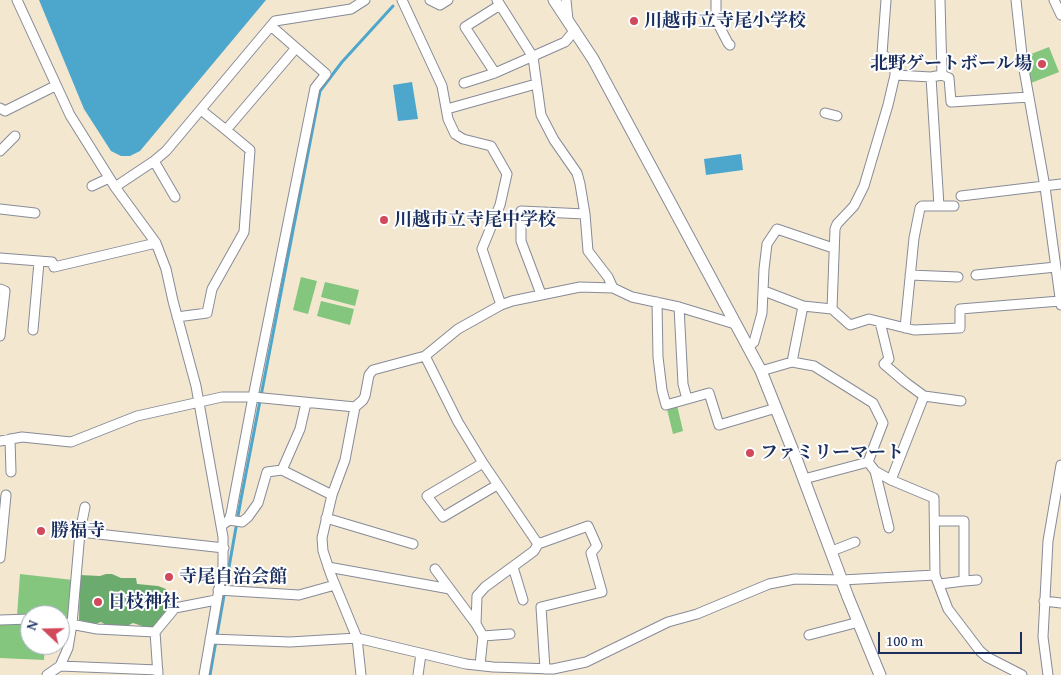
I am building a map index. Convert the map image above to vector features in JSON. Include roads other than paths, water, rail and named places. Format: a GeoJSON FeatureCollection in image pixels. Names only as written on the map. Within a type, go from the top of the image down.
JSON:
{"type":"FeatureCollection","features":[{"type":"Feature","properties":{"kind":"street"},"geometry":{"type":"LineString","coordinates":[[17,0],[55,86],[78,129],[115,187],[156,243],[166,268],[199,402],[212,483],[225,523]]}},
{"type":"Feature","properties":{"kind":"street"},"geometry":{"type":"LineString","coordinates":[[115,187],[154,161],[176,139],[275,21],[351,9],[366,0]]}},
{"type":"Feature","properties":{"kind":"street"},"geometry":{"type":"LineString","coordinates":[[402,0],[442,86],[448,119],[455,134],[463,139],[491,146],[507,174],[500,205],[482,248],[501,305]]}},
{"type":"Feature","properties":{"kind":"street"},"geometry":{"type":"LineString","coordinates":[[430,0],[440,5],[448,0]]}},
{"type":"Feature","properties":{"kind":"street"},"geometry":{"type":"LineString","coordinates":[[554,0],[593,59],[761,371],[880,675]]}},
{"type":"Feature","properties":{"kind":"street"},"geometry":{"type":"LineString","coordinates":[[566,0],[568,20]]}},
{"type":"Feature","properties":{"kind":"street"},"geometry":{"type":"LineString","coordinates":[[716,0],[716,20],[730,45]]}},
{"type":"Feature","properties":{"kind":"street"},"geometry":{"type":"LineString","coordinates":[[832,309],[834,230],[837,224],[854,206],[864,186],[895,75],[895,63],[882,54],[886,0]]}},
{"type":"Feature","properties":{"kind":"street"},"geometry":{"type":"LineString","coordinates":[[940,0],[942,75]]}},
{"type":"Feature","properties":{"kind":"street"},"geometry":{"type":"LineString","coordinates":[[764,291],[803,306],[832,309],[850,325],[869,319],[914,330],[960,328],[960,310],[1061,303],[1045,187],[1023,64],[1016,0]]}},
{"type":"Feature","properties":{"kind":"street"},"geometry":{"type":"LineString","coordinates":[[1054,0],[1061,15]]}},
{"type":"Feature","properties":{"kind":"street"},"geometry":{"type":"LineString","coordinates":[[495,73],[465,27],[498,2],[533,57],[541,115],[554,140],[577,173],[585,214],[588,252],[608,277],[613,288]]}},
{"type":"Feature","properties":{"kind":"street"},"geometry":{"type":"LineString","coordinates":[[204,675],[224,548],[225,523],[253,397],[315,88],[326,74],[271,26]]}},
{"type":"Feature","properties":{"kind":"street"},"geometry":{"type":"LineString","coordinates":[[464,82],[495,73],[533,57],[565,42],[575,30]]}},
{"type":"Feature","properties":{"kind":"street"},"geometry":{"type":"LineString","coordinates":[[226,130],[296,48]]}},
{"type":"Feature","properties":{"kind":"street"},"geometry":{"type":"LineString","coordinates":[[895,75],[931,77],[942,75],[949,78],[951,102],[1029,97]]}},
{"type":"Feature","properties":{"kind":"street"},"geometry":{"type":"LineString","coordinates":[[931,77],[939,206]]}},
{"type":"Feature","properties":{"kind":"street"},"geometry":{"type":"LineString","coordinates":[[447,109],[536,84]]}},
{"type":"Feature","properties":{"kind":"street"},"geometry":{"type":"LineString","coordinates":[[0,108],[5,111],[55,86]]}},
{"type":"Feature","properties":{"kind":"street"},"geometry":{"type":"LineString","coordinates":[[177,317],[206,314],[212,289],[244,232],[250,150],[201,110]]}},
{"type":"Feature","properties":{"kind":"street"},"geometry":{"type":"LineString","coordinates":[[825,113],[837,116]]}},
{"type":"Feature","properties":{"kind":"street"},"geometry":{"type":"LineString","coordinates":[[0,150],[15,136]]}},
{"type":"Feature","properties":{"kind":"street"},"geometry":{"type":"LineString","coordinates":[[154,161],[174,197]]}},
{"type":"Feature","properties":{"kind":"street"},"geometry":{"type":"LineString","coordinates":[[92,186],[109,178]]}},
{"type":"Feature","properties":{"kind":"street"},"geometry":{"type":"LineString","coordinates":[[961,196],[1061,184]]}},
{"type":"Feature","properties":{"kind":"street"},"geometry":{"type":"LineString","coordinates":[[905,328],[914,238],[920,208],[922,206],[954,206]]}},
{"type":"Feature","properties":{"kind":"street"},"geometry":{"type":"LineString","coordinates":[[0,209],[35,214]]}},
{"type":"Feature","properties":{"kind":"street"},"geometry":{"type":"LineString","coordinates":[[540,294],[521,242],[521,211],[585,214]]}},
{"type":"Feature","properties":{"kind":"street"},"geometry":{"type":"LineString","coordinates":[[748,347],[754,342],[762,313],[767,244],[777,229],[833,248]]}},
{"type":"Feature","properties":{"kind":"street"},"geometry":{"type":"LineString","coordinates":[[0,258],[52,262],[54,267],[156,243]]}},
{"type":"Feature","properties":{"kind":"street"},"geometry":{"type":"LineString","coordinates":[[33,330],[39,262]]}},
{"type":"Feature","properties":{"kind":"street"},"geometry":{"type":"LineString","coordinates":[[976,275],[1056,267]]}},
{"type":"Feature","properties":{"kind":"street"},"geometry":{"type":"LineString","coordinates":[[910,275],[958,278]]}},
{"type":"Feature","properties":{"kind":"street"},"geometry":{"type":"LineString","coordinates":[[361,675],[357,638],[328,567],[323,552],[322,538],[332,495],[345,460],[355,407],[365,396],[369,375],[373,370],[425,356],[458,329],[501,305],[540,294],[580,287],[613,288],[632,297],[679,307],[735,324]]}},
{"type":"Feature","properties":{"kind":"street"},"geometry":{"type":"LineString","coordinates":[[0,289],[5,291],[0,336]]}},
{"type":"Feature","properties":{"kind":"street"},"geometry":{"type":"LineString","coordinates":[[657,302],[658,357],[666,405],[709,393],[719,425],[776,408]]}},
{"type":"Feature","properties":{"kind":"street"},"geometry":{"type":"LineString","coordinates":[[792,362],[803,306]]}},
{"type":"Feature","properties":{"kind":"street"},"geometry":{"type":"LineString","coordinates":[[679,307],[683,384],[687,399]]}},
{"type":"Feature","properties":{"kind":"street"},"geometry":{"type":"LineString","coordinates":[[880,322],[889,359],[884,364],[924,396],[961,401]]}},
{"type":"Feature","properties":{"kind":"street"},"geometry":{"type":"LineString","coordinates":[[425,356],[454,414],[483,464],[538,544]]}},
{"type":"Feature","properties":{"kind":"street"},"geometry":{"type":"LineString","coordinates":[[761,371],[792,362],[814,366],[872,403],[883,426],[868,462]]}},
{"type":"Feature","properties":{"kind":"street"},"geometry":{"type":"LineString","coordinates":[[891,480],[924,396]]}},
{"type":"Feature","properties":{"kind":"street"},"geometry":{"type":"LineString","coordinates":[[0,441],[22,437],[71,442],[137,416],[222,397],[253,397],[355,407]]}},
{"type":"Feature","properties":{"kind":"street"},"geometry":{"type":"LineString","coordinates":[[282,470],[300,429],[306,403]]}},
{"type":"Feature","properties":{"kind":"street"},"geometry":{"type":"LineString","coordinates":[[10,439],[11,472]]}},
{"type":"Feature","properties":{"kind":"street"},"geometry":{"type":"LineString","coordinates":[[868,462],[875,471],[891,480],[934,498],[936,575],[952,616],[987,657],[1022,675]]}},
{"type":"Feature","properties":{"kind":"street"},"geometry":{"type":"LineString","coordinates":[[804,479],[868,462]]}},
{"type":"Feature","properties":{"kind":"street"},"geometry":{"type":"LineString","coordinates":[[483,464],[428,496],[443,517],[497,485]]}},
{"type":"Feature","properties":{"kind":"street"},"geometry":{"type":"LineString","coordinates":[[1048,675],[1043,637],[1044,601],[1048,541],[1061,465]]}},
{"type":"Feature","properties":{"kind":"street"},"geometry":{"type":"LineString","coordinates":[[225,523],[242,522],[248,517],[258,503],[267,472],[282,470],[332,495]]}},
{"type":"Feature","properties":{"kind":"street"},"geometry":{"type":"LineString","coordinates":[[875,471],[889,528]]}},
{"type":"Feature","properties":{"kind":"street"},"geometry":{"type":"LineString","coordinates":[[0,558],[2,513],[6,495]]}},
{"type":"Feature","properties":{"kind":"street"},"geometry":{"type":"LineString","coordinates":[[48,675],[60,666],[68,648],[72,624],[80,532],[85,507]]}},
{"type":"Feature","properties":{"kind":"street"},"geometry":{"type":"LineString","coordinates":[[326,518],[413,544]]}},
{"type":"Feature","properties":{"kind":"street"},"geometry":{"type":"LineString","coordinates":[[935,521],[964,521],[964,581]]}},
{"type":"Feature","properties":{"kind":"street"},"geometry":{"type":"LineString","coordinates":[[476,624],[477,596],[485,587],[534,552],[538,544],[588,526],[597,546],[592,553],[602,592],[540,607],[551,671]]}},
{"type":"Feature","properties":{"kind":"street"},"geometry":{"type":"LineString","coordinates":[[80,532],[224,548]]}},
{"type":"Feature","properties":{"kind":"street"},"geometry":{"type":"LineString","coordinates":[[832,551],[855,542]]}},
{"type":"Feature","properties":{"kind":"street"},"geometry":{"type":"LineString","coordinates":[[328,567],[450,589]]}},
{"type":"Feature","properties":{"kind":"street"},"geometry":{"type":"LineString","coordinates":[[513,567],[523,600]]}},
{"type":"Feature","properties":{"kind":"street"},"geometry":{"type":"LineString","coordinates":[[435,569],[476,624],[482,636],[480,665]]}},
{"type":"Feature","properties":{"kind":"street"},"geometry":{"type":"LineString","coordinates":[[210,639],[290,642],[357,638],[421,654],[480,665],[551,671],[586,662],[668,622],[697,614],[769,584],[795,579],[842,580],[936,575]]}},
{"type":"Feature","properties":{"kind":"street"},"geometry":{"type":"LineString","coordinates":[[940,584],[977,580]]}},
{"type":"Feature","properties":{"kind":"street"},"geometry":{"type":"LineString","coordinates":[[218,590],[299,595],[335,585]]}},
{"type":"Feature","properties":{"kind":"street"},"geometry":{"type":"LineString","coordinates":[[60,666],[158,672],[155,632],[175,608],[216,600]]}},
{"type":"Feature","properties":{"kind":"street"},"geometry":{"type":"LineString","coordinates":[[1044,601],[1061,603]]}},
{"type":"Feature","properties":{"kind":"street"},"geometry":{"type":"LineString","coordinates":[[0,620],[20,619]]}},
{"type":"Feature","properties":{"kind":"street"},"geometry":{"type":"LineString","coordinates":[[809,635],[859,622]]}},
{"type":"Feature","properties":{"kind":"street"},"geometry":{"type":"LineString","coordinates":[[72,624],[97,628],[155,632]]}},
{"type":"Feature","properties":{"kind":"street"},"geometry":{"type":"LineString","coordinates":[[482,636],[510,634]]}},
{"type":"Feature","properties":{"kind":"street"},"geometry":{"type":"LineString","coordinates":[[418,675],[421,654]]}},
{"type":"Feature","properties":{"kind":"water"},"geometry":{"type":"Polygon","coordinates":[[[39,0],[266,0],[140,151],[130,156],[121,156],[111,151],[84,109],[39,0]]]}},
{"type":"Feature","properties":{"kind":"water"},"geometry":{"type":"Polygon","coordinates":[[[412,82],[418,119],[398,121],[393,85],[412,82]]]}},
{"type":"Feature","properties":{"kind":"water"},"geometry":{"type":"Polygon","coordinates":[[[741,154],[743,170],[706,175],[704,159],[741,154]]]}},
{"type":"Feature","properties":{"kind":"waterway"},"geometry":{"type":"LineString","coordinates":[[210,675],[241,499],[320,91],[342,62],[393,6]]}},
{"type":"Feature","properties":{"kind":"place","name":"川越市立寺尾小学校"},"geometry":{"type":"Point","coordinates":[634,21]}},
{"type":"Feature","properties":{"kind":"place","name":"北野ゲートボール場"},"geometry":{"type":"Point","coordinates":[1042,64]}},
{"type":"Feature","properties":{"kind":"place","name":"川越市立寺尾中学校"},"geometry":{"type":"Point","coordinates":[384,220]}},
{"type":"Feature","properties":{"kind":"place","name":"ファミリーマート"},"geometry":{"type":"Point","coordinates":[750,453]}},
{"type":"Feature","properties":{"kind":"place","name":"勝福寺"},"geometry":{"type":"Point","coordinates":[41,531]}},
{"type":"Feature","properties":{"kind":"place","name":"寺尾自治会館"},"geometry":{"type":"Point","coordinates":[169,577]}},
{"type":"Feature","properties":{"kind":"place","name":"日枝神社"},"geometry":{"type":"Point","coordinates":[98,602]}}]}
